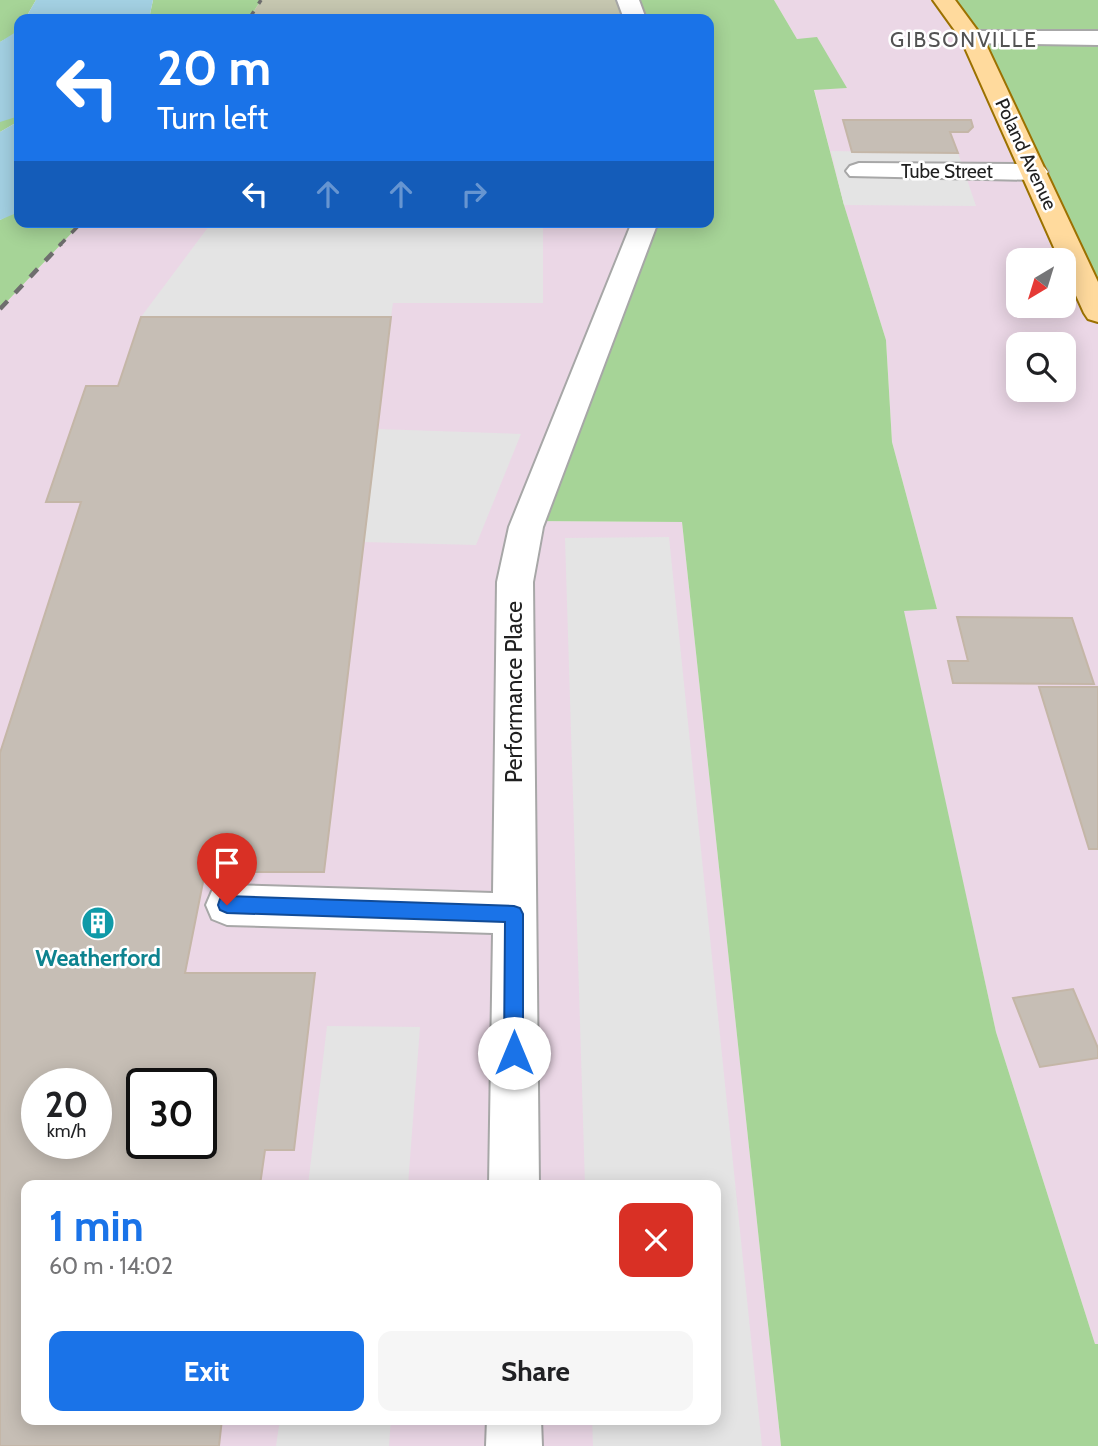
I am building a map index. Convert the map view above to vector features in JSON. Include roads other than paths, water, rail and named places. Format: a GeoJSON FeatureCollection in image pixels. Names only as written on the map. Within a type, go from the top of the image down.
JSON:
{"type":"FeatureCollection","features":[{"type":"Feature","properties":{"kind":"main road","name":"Poland Avenue"},"geometry":{"type":"LineString","coordinates":[[944,0],[972,38],[1098,313]]}},
{"type":"Feature","properties":{"kind":"street"},"geometry":{"type":"LineString","coordinates":[[972,38],[1098,38]]}},
{"type":"Feature","properties":{"kind":"street","name":"Tube Street"},"geometry":{"type":"LineString","coordinates":[[859,171],[1035,172]]}},
{"type":"Feature","properties":{"kind":"street","name":"Performance Place"},"geometry":{"type":"LineString","coordinates":[[514,1180],[515,582],[526,527],[643,228]]}},
{"type":"Feature","properties":{"kind":"street"},"geometry":{"type":"LineString","coordinates":[[227,905],[514,914]]}},
{"type":"Feature","properties":{"kind":"street"},"geometry":{"type":"LineString","coordinates":[[514,1425],[514,1446]]}},
{"type":"Feature","properties":{"kind":"water"},"geometry":{"type":"Polygon","coordinates":[[[36,0],[153,0],[150,14],[28,14],[36,0]]]}},
{"type":"Feature","properties":{"kind":"water"},"geometry":{"type":"Polygon","coordinates":[[[14,33],[14,99],[0,106],[0,42],[14,33]]]}},
{"type":"Feature","properties":{"kind":"water"},"geometry":{"type":"Polygon","coordinates":[[[14,124],[14,214],[0,220],[0,132],[14,124]]]}},
{"type":"Feature","properties":{"kind":"waterway"},"geometry":{"type":"LineString","coordinates":[[0,109],[14,99]]}},
{"type":"Feature","properties":{"kind":"railway"},"geometry":{"type":"LineString","coordinates":[[252,14],[261,0]]}},
{"type":"Feature","properties":{"kind":"railway"},"geometry":{"type":"LineString","coordinates":[[59,246],[76,228]]}},
{"type":"Feature","properties":{"kind":"railway"},"geometry":{"type":"LineString","coordinates":[[0,309],[61,244]]}},
{"type":"Feature","properties":{"kind":"place","name":"Weatherford"},"geometry":{"type":"Point","coordinates":[98,923]}},
{"type":"Feature","properties":{"kind":"district","name":"GIBSONVILLE"},"geometry":{"type":"Point","coordinates":[964,39]}}]}
